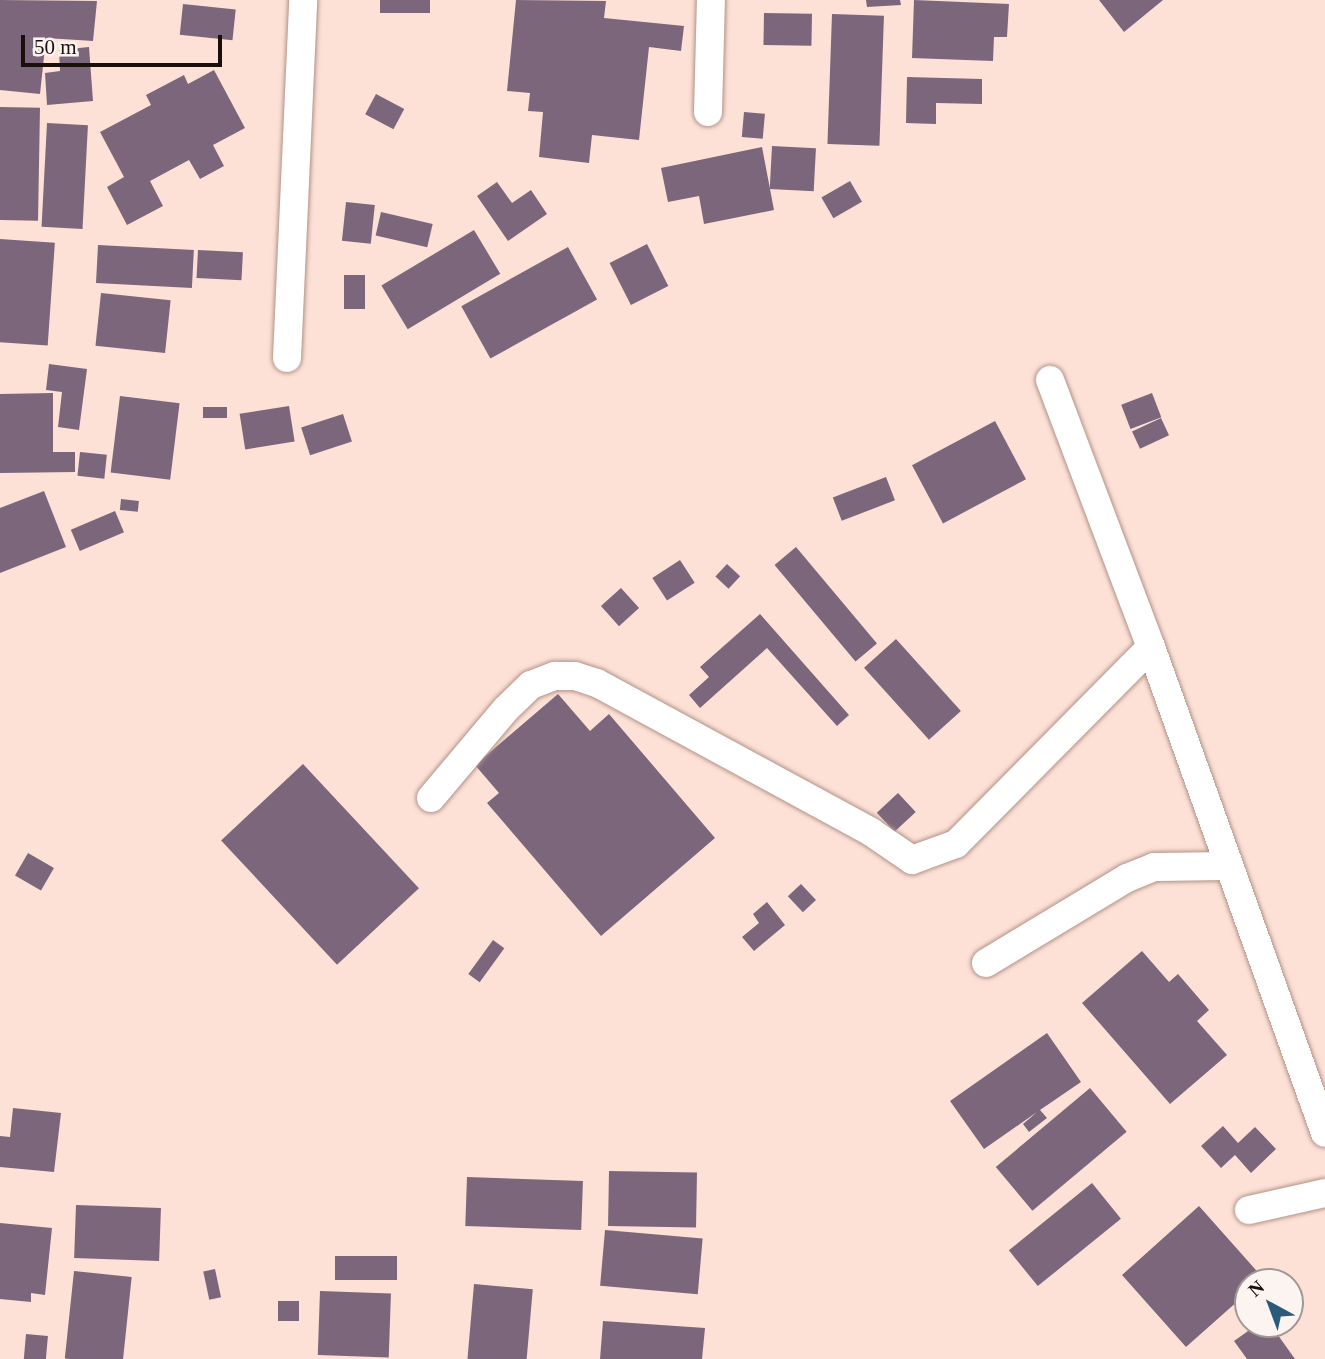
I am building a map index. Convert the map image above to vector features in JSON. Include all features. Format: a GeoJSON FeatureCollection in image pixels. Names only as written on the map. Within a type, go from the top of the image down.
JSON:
{"type":"FeatureCollection","features":[{"type":"Feature","properties":{"kind":"street"},"geometry":{"type":"LineString","coordinates":[[287,358],[303,0]]}},
{"type":"Feature","properties":{"kind":"street"},"geometry":{"type":"LineString","coordinates":[[708,112],[711,0]]}},
{"type":"Feature","properties":{"kind":"street"},"geometry":{"type":"LineString","coordinates":[[1049,380],[1151,647],[1325,1133]]}},
{"type":"Feature","properties":{"kind":"street"},"geometry":{"type":"LineString","coordinates":[[431,798],[506,709],[531,685],[555,676],[575,676],[597,683],[871,832],[912,860],[956,844],[1151,647]]}},
{"type":"Feature","properties":{"kind":"street"},"geometry":{"type":"LineString","coordinates":[[986,964],[1127,878],[1154,867],[1229,866]]}},
{"type":"Feature","properties":{"kind":"street"},"geometry":{"type":"LineString","coordinates":[[1249,1210],[1325,1193]]}},
{"type":"Feature","properties":{"kind":"building"},"geometry":{"type":"Polygon","coordinates":[[[0,0],[97,1],[93,41],[46,38],[40,94],[0,90],[0,0]]]}},
{"type":"Feature","properties":{"kind":"building"},"geometry":{"type":"Polygon","coordinates":[[[380,0],[430,0],[430,13],[380,13],[380,0]]]}},
{"type":"Feature","properties":{"kind":"building"},"geometry":{"type":"Polygon","coordinates":[[[516,0],[606,1],[604,18],[684,26],[681,51],[649,47],[639,140],[592,135],[589,163],[539,157],[543,112],[528,111],[530,93],[507,91],[516,0]]]}},
{"type":"Feature","properties":{"kind":"building"},"geometry":{"type":"Polygon","coordinates":[[[866,0],[900,0],[901,5],[867,7],[866,0]]]}},
{"type":"Feature","properties":{"kind":"building"},"geometry":{"type":"Polygon","coordinates":[[[914,0],[1009,4],[1007,37],[994,37],[993,61],[912,58],[914,0]]]}},
{"type":"Feature","properties":{"kind":"building"},"geometry":{"type":"Polygon","coordinates":[[[1099,0],[1163,0],[1124,32],[1099,0]]]}},
{"type":"Feature","properties":{"kind":"building"},"geometry":{"type":"Polygon","coordinates":[[[183,4],[236,10],[232,40],[180,35],[183,4]]]}},
{"type":"Feature","properties":{"kind":"building"},"geometry":{"type":"Polygon","coordinates":[[[764,13],[812,14],[811,46],[763,45],[764,13]]]}},
{"type":"Feature","properties":{"kind":"building"},"geometry":{"type":"Polygon","coordinates":[[[832,14],[884,16],[879,146],[827,144],[832,14]]]}},
{"type":"Feature","properties":{"kind":"building"},"geometry":{"type":"Polygon","coordinates":[[[89,47],[93,101],[47,105],[45,73],[60,71],[59,50],[89,47]]]}},
{"type":"Feature","properties":{"kind":"building"},"geometry":{"type":"Polygon","coordinates":[[[214,70],[245,128],[213,145],[224,166],[200,179],[189,160],[150,181],[163,206],[127,225],[107,187],[124,177],[100,132],[151,105],[146,95],[184,75],[188,84],[214,70]]]}},
{"type":"Feature","properties":{"kind":"building"},"geometry":{"type":"Polygon","coordinates":[[[907,77],[982,79],[982,104],[936,103],[936,124],[906,123],[907,77]]]}},
{"type":"Feature","properties":{"kind":"building"},"geometry":{"type":"Polygon","coordinates":[[[376,94],[404,109],[393,129],[365,114],[376,94]]]}},
{"type":"Feature","properties":{"kind":"building"},"geometry":{"type":"Polygon","coordinates":[[[0,107],[40,108],[38,221],[0,220],[0,107]]]}},
{"type":"Feature","properties":{"kind":"building"},"geometry":{"type":"Polygon","coordinates":[[[744,112],[765,114],[763,139],[742,137],[744,112]]]}},
{"type":"Feature","properties":{"kind":"building"},"geometry":{"type":"Polygon","coordinates":[[[47,123],[88,125],[83,229],[42,227],[47,123]]]}},
{"type":"Feature","properties":{"kind":"building"},"geometry":{"type":"Polygon","coordinates":[[[772,146],[816,148],[814,191],[770,189],[772,146]]]}},
{"type":"Feature","properties":{"kind":"building"},"geometry":{"type":"Polygon","coordinates":[[[762,147],[774,210],[704,224],[699,196],[668,202],[661,168],[762,147]]]}},
{"type":"Feature","properties":{"kind":"building"},"geometry":{"type":"Polygon","coordinates":[[[850,181],[862,202],[833,218],[821,198],[850,181]]]}},
{"type":"Feature","properties":{"kind":"building"},"geometry":{"type":"Polygon","coordinates":[[[497,182],[512,203],[531,190],[547,214],[508,241],[477,196],[497,182]]]}},
{"type":"Feature","properties":{"kind":"building"},"geometry":{"type":"Polygon","coordinates":[[[346,202],[375,205],[371,244],[342,241],[346,202]]]}},
{"type":"Feature","properties":{"kind":"building"},"geometry":{"type":"Polygon","coordinates":[[[381,212],[433,224],[427,247],[376,235],[381,212]]]}},
{"type":"Feature","properties":{"kind":"building"},"geometry":{"type":"Polygon","coordinates":[[[474,230],[500,274],[408,329],[381,286],[474,230]]]}},
{"type":"Feature","properties":{"kind":"building"},"geometry":{"type":"Polygon","coordinates":[[[0,239],[55,243],[48,346],[0,342],[0,239]]]}},
{"type":"Feature","properties":{"kind":"building"},"geometry":{"type":"Polygon","coordinates":[[[647,244],[668,286],[631,305],[610,263],[647,244]]]}},
{"type":"Feature","properties":{"kind":"building"},"geometry":{"type":"Polygon","coordinates":[[[98,245],[194,250],[192,288],[96,283],[98,245]]]}},
{"type":"Feature","properties":{"kind":"building"},"geometry":{"type":"Polygon","coordinates":[[[568,247],[597,299],[490,359],[461,306],[568,247]]]}},
{"type":"Feature","properties":{"kind":"building"},"geometry":{"type":"Polygon","coordinates":[[[198,250],[243,252],[241,280],[197,278],[198,250]]]}},
{"type":"Feature","properties":{"kind":"building"},"geometry":{"type":"Polygon","coordinates":[[[344,275],[365,275],[365,309],[344,309],[344,275]]]}},
{"type":"Feature","properties":{"kind":"building"},"geometry":{"type":"Polygon","coordinates":[[[101,293],[171,300],[165,353],[95,346],[101,293]]]}},
{"type":"Feature","properties":{"kind":"building"},"geometry":{"type":"Polygon","coordinates":[[[49,364],[87,369],[79,430],[58,427],[62,392],[46,390],[49,364]]]}},
{"type":"Feature","properties":{"kind":"building"},"geometry":{"type":"Polygon","coordinates":[[[53,393],[53,452],[75,452],[75,472],[0,473],[0,394],[53,393]]]}},
{"type":"Feature","properties":{"kind":"building"},"geometry":{"type":"Polygon","coordinates":[[[1152,393],[1161,417],[1131,429],[1121,405],[1152,393]]]}},
{"type":"Feature","properties":{"kind":"building"},"geometry":{"type":"Polygon","coordinates":[[[120,396],[180,403],[170,480],[111,472],[120,396]]]}},
{"type":"Feature","properties":{"kind":"building"},"geometry":{"type":"Polygon","coordinates":[[[289,406],[295,442],[245,449],[240,414],[289,406]]]}},
{"type":"Feature","properties":{"kind":"building"},"geometry":{"type":"Polygon","coordinates":[[[203,407],[227,407],[227,418],[203,418],[203,407]]]}},
{"type":"Feature","properties":{"kind":"building"},"geometry":{"type":"Polygon","coordinates":[[[343,414],[352,442],[310,455],[301,428],[343,414]]]}},
{"type":"Feature","properties":{"kind":"building"},"geometry":{"type":"Polygon","coordinates":[[[1161,418],[1169,435],[1140,449],[1132,432],[1161,418]]]}},
{"type":"Feature","properties":{"kind":"building"},"geometry":{"type":"Polygon","coordinates":[[[995,421],[1026,479],[943,523],[912,465],[995,421]]]}},
{"type":"Feature","properties":{"kind":"building"},"geometry":{"type":"Polygon","coordinates":[[[80,452],[107,455],[104,479],[77,476],[80,452]]]}},
{"type":"Feature","properties":{"kind":"building"},"geometry":{"type":"Polygon","coordinates":[[[886,477],[895,500],[842,521],[833,497],[886,477]]]}},
{"type":"Feature","properties":{"kind":"building"},"geometry":{"type":"Polygon","coordinates":[[[44,491],[66,547],[0,573],[0,508],[44,491]]]}},
{"type":"Feature","properties":{"kind":"building"},"geometry":{"type":"Polygon","coordinates":[[[121,499],[139,501],[138,512],[120,510],[121,499]]]}},
{"type":"Feature","properties":{"kind":"building"},"geometry":{"type":"Polygon","coordinates":[[[115,511],[124,532],[80,551],[71,530],[115,511]]]}},
{"type":"Feature","properties":{"kind":"building"},"geometry":{"type":"Polygon","coordinates":[[[796,547],[877,644],[856,662],[775,565],[796,547]]]}},
{"type":"Feature","properties":{"kind":"building"},"geometry":{"type":"Polygon","coordinates":[[[680,560],[695,583],[667,601],[652,578],[680,560]]]}},
{"type":"Feature","properties":{"kind":"building"},"geometry":{"type":"Polygon","coordinates":[[[727,564],[740,576],[729,589],[715,576],[727,564]]]}},
{"type":"Feature","properties":{"kind":"building"},"geometry":{"type":"Polygon","coordinates":[[[621,588],[639,608],[619,626],[601,606],[621,588]]]}},
{"type":"Feature","properties":{"kind":"building"},"geometry":{"type":"Polygon","coordinates":[[[760,614],[849,715],[837,726],[767,648],[700,708],[689,695],[709,677],[700,667],[760,614]]]}},
{"type":"Feature","properties":{"kind":"building"},"geometry":{"type":"Polygon","coordinates":[[[896,639],[961,711],[929,740],[864,668],[896,639]]]}},
{"type":"Feature","properties":{"kind":"building"},"geometry":{"type":"Polygon","coordinates":[[[558,694],[590,731],[609,714],[715,838],[601,936],[487,803],[499,793],[475,765],[558,694]]]}},
{"type":"Feature","properties":{"kind":"building"},"geometry":{"type":"Polygon","coordinates":[[[303,764],[419,888],[337,965],[221,840],[303,764]]]}},
{"type":"Feature","properties":{"kind":"building"},"geometry":{"type":"Polygon","coordinates":[[[898,793],[916,812],[895,832],[877,813],[898,793]]]}},
{"type":"Feature","properties":{"kind":"building"},"geometry":{"type":"Polygon","coordinates":[[[28,853],[54,868],[41,891],[15,876],[28,853]]]}},
{"type":"Feature","properties":{"kind":"building"},"geometry":{"type":"Polygon","coordinates":[[[801,884],[816,900],[803,912],[788,896],[801,884]]]}},
{"type":"Feature","properties":{"kind":"building"},"geometry":{"type":"Polygon","coordinates":[[[767,902],[785,925],[754,951],[742,937],[759,923],[753,914],[767,902]]]}},
{"type":"Feature","properties":{"kind":"building"},"geometry":{"type":"Polygon","coordinates":[[[493,940],[504,948],[480,982],[468,974],[493,940]]]}},
{"type":"Feature","properties":{"kind":"building"},"geometry":{"type":"Polygon","coordinates":[[[1142,951],[1169,982],[1178,974],[1209,1010],[1197,1021],[1227,1055],[1170,1104],[1082,1003],[1142,951]]]}},
{"type":"Feature","properties":{"kind":"building"},"geometry":{"type":"Polygon","coordinates":[[[1047,1033],[1081,1082],[1040,1110],[1047,1118],[1029,1132],[1023,1124],[1037,1112],[984,1149],[950,1101],[1047,1033]]]}},
{"type":"Feature","properties":{"kind":"building"},"geometry":{"type":"Polygon","coordinates":[[[1090,1088],[1127,1132],[1032,1211],[996,1167],[1090,1088]]]}},
{"type":"Feature","properties":{"kind":"building"},"geometry":{"type":"Polygon","coordinates":[[[13,1108],[61,1113],[54,1172],[0,1167],[0,1136],[10,1137],[13,1108]]]}},
{"type":"Feature","properties":{"kind":"building"},"geometry":{"type":"Polygon","coordinates":[[[1223,1126],[1238,1143],[1255,1127],[1276,1149],[1251,1173],[1235,1155],[1221,1168],[1201,1146],[1223,1126]]]}},
{"type":"Feature","properties":{"kind":"building"},"geometry":{"type":"Polygon","coordinates":[[[609,1171],[697,1173],[696,1228],[608,1226],[609,1171]]]}},
{"type":"Feature","properties":{"kind":"building"},"geometry":{"type":"Polygon","coordinates":[[[467,1177],[583,1181],[581,1230],[465,1226],[467,1177]]]}},
{"type":"Feature","properties":{"kind":"building"},"geometry":{"type":"Polygon","coordinates":[[[1092,1183],[1121,1219],[1038,1286],[1009,1250],[1092,1183]]]}},
{"type":"Feature","properties":{"kind":"building"},"geometry":{"type":"Polygon","coordinates":[[[76,1205],[161,1208],[159,1261],[74,1258],[76,1205]]]}},
{"type":"Feature","properties":{"kind":"building"},"geometry":{"type":"Polygon","coordinates":[[[1199,1206],[1254,1268],[1234,1268],[1234,1304],[1186,1347],[1122,1275],[1199,1206]]]}},
{"type":"Feature","properties":{"kind":"building"},"geometry":{"type":"Polygon","coordinates":[[[0,1223],[52,1228],[45,1295],[31,1293],[31,1302],[0,1299],[0,1223]]]}},
{"type":"Feature","properties":{"kind":"building"},"geometry":{"type":"Polygon","coordinates":[[[605,1230],[703,1239],[698,1294],[600,1286],[605,1230]]]}},
{"type":"Feature","properties":{"kind":"building"},"geometry":{"type":"Polygon","coordinates":[[[335,1256],[397,1256],[397,1280],[335,1280],[335,1256]]]}},
{"type":"Feature","properties":{"kind":"building"},"geometry":{"type":"Polygon","coordinates":[[[215,1269],[221,1297],[209,1300],[203,1271],[215,1269]]]}},
{"type":"Feature","properties":{"kind":"building"},"geometry":{"type":"Polygon","coordinates":[[[74,1271],[132,1277],[123,1359],[65,1359],[74,1271]]]}},
{"type":"Feature","properties":{"kind":"building"},"geometry":{"type":"Polygon","coordinates":[[[474,1284],[533,1289],[527,1359],[467,1359],[474,1284]]]}},
{"type":"Feature","properties":{"kind":"building"},"geometry":{"type":"Polygon","coordinates":[[[320,1291],[391,1293],[389,1357],[318,1355],[320,1291]]]}},
{"type":"Feature","properties":{"kind":"building"},"geometry":{"type":"Polygon","coordinates":[[[278,1301],[299,1301],[299,1321],[278,1321],[278,1301]]]}},
{"type":"Feature","properties":{"kind":"building"},"geometry":{"type":"Polygon","coordinates":[[[603,1321],[705,1328],[702,1359],[600,1359],[603,1321]]]}},
{"type":"Feature","properties":{"kind":"building"},"geometry":{"type":"Polygon","coordinates":[[[26,1334],[48,1336],[46,1359],[24,1359],[26,1334]]]}},
{"type":"Feature","properties":{"kind":"building"},"geometry":{"type":"Polygon","coordinates":[[[1238,1338],[1280,1338],[1295,1359],[1247,1359],[1234,1341],[1238,1338]]]}}]}
